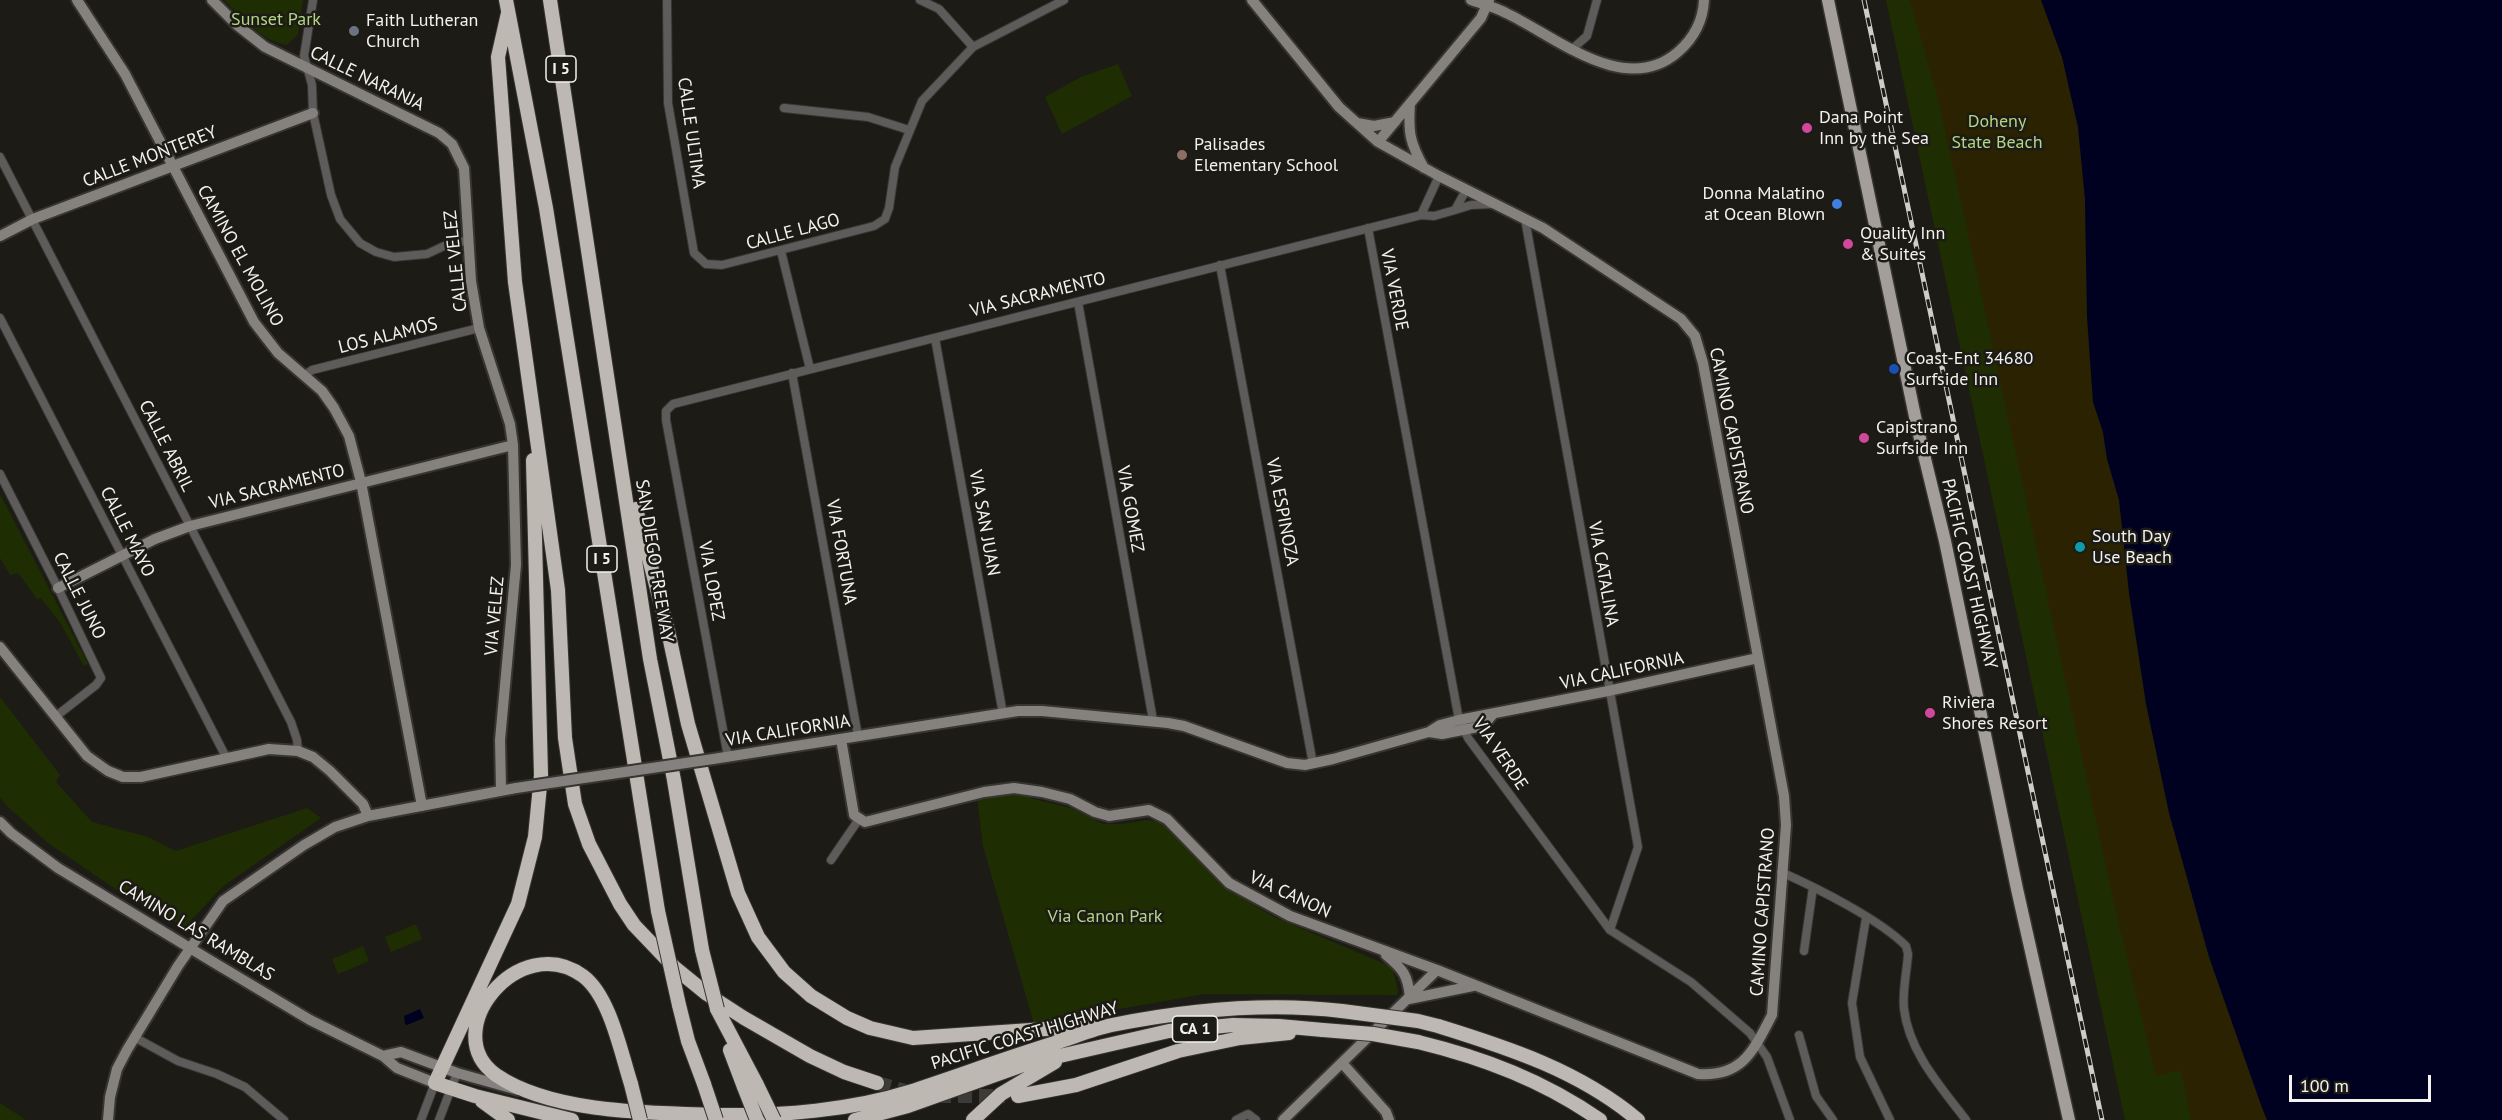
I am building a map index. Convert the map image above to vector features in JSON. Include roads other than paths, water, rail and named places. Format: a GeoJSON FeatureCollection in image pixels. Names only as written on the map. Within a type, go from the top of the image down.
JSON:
{"type":"FeatureCollection","features":[{"type":"Feature","properties":{"kind":"highway","name":"SAN DIEGO FREEWAY"},"geometry":{"type":"LineString","coordinates":[[550,0],[650,658],[674,780],[702,950],[725,1036],[751,1086],[757,1120]]}},
{"type":"Feature","properties":{"kind":"highway"},"geometry":{"type":"LineString","coordinates":[[507,7],[498,57],[515,282],[558,590],[565,738],[575,804],[609,886],[634,925],[675,968],[707,994],[810,1056],[844,1072],[877,1083]]}},
{"type":"Feature","properties":{"kind":"highway","name":"I 5"},"geometry":{"type":"LineString","coordinates":[[507,7],[546,208],[658,911],[688,1041],[716,1120]]}},
{"type":"Feature","properties":{"kind":"highway"},"geometry":{"type":"LineString","coordinates":[[536,426],[533,460],[541,775],[535,837],[518,904],[435,1083],[475,1096],[572,1120]]}},
{"type":"Feature","properties":{"kind":"highway"},"geometry":{"type":"LineString","coordinates":[[617,437],[668,631],[688,724],[713,815],[738,893],[752,926],[772,957],[798,985],[826,1006],[870,1028],[913,1038],[1110,1025]]}},
{"type":"Feature","properties":{"kind":"highway"},"geometry":{"type":"LineString","coordinates":[[530,1093],[489,1068],[483,1060],[477,1046],[476,1029],[480,1012],[499,985],[513,973],[533,965],[560,966],[582,976],[604,1003],[631,1084],[640,1120]]}},
{"type":"Feature","properties":{"kind":"highway","name":"PACIFIC COAST HIGHWAY"},"geometry":{"type":"LineString","coordinates":[[530,1093],[617,1109],[675,1114],[741,1115],[908,1106],[1110,1025],[1228,1009],[1307,1007],[1418,1021],[1516,1050],[1581,1081],[1618,1103],[1640,1120]]}},
{"type":"Feature","properties":{"kind":"highway"},"geometry":{"type":"LineString","coordinates":[[717,1010],[741,1054],[751,1086],[774,1120]]}},
{"type":"Feature","properties":{"kind":"highway","name":"PACIFIC COAST HIGHWAY"},"geometry":{"type":"LineString","coordinates":[[855,1120],[908,1106],[1029,1063],[1169,1032],[1233,1025],[1279,1026],[1373,1034],[1418,1041],[1501,1066],[1567,1098],[1600,1120]]}},
{"type":"Feature","properties":{"kind":"highway"},"geometry":{"type":"LineString","coordinates":[[1017,1096],[1076,1085],[1178,1051],[1240,1038],[1323,1030]]}},
{"type":"Feature","properties":{"kind":"highway"},"geometry":{"type":"LineString","coordinates":[[973,1120],[1001,1094],[1070,1054]]}},
{"type":"Feature","properties":{"kind":"highway"},"geometry":{"type":"LineString","coordinates":[[475,1096],[508,1120]]}},
{"type":"Feature","properties":{"kind":"highway"},"geometry":{"type":"LineString","coordinates":[[1567,1098],[1590,1120]]}},
{"type":"Feature","properties":{"kind":"main road","name":"PACIFIC COAST HIGHWAY"},"geometry":{"type":"LineString","coordinates":[[1828,0],[1915,415],[1945,541],[2017,889],[2069,1120]]}},
{"type":"Feature","properties":{"kind":"street","name":"CAMINO EL MOLINO"},"geometry":{"type":"LineString","coordinates":[[77,0],[125,74],[254,322],[278,353],[322,391],[343,423],[361,482],[422,806]]}},
{"type":"Feature","properties":{"kind":"street","name":"CALLE NARANJA"},"geometry":{"type":"LineString","coordinates":[[212,0],[237,25],[265,46],[306,69],[415,120],[439,133],[452,144]]}},
{"type":"Feature","properties":{"kind":"street"},"geometry":{"type":"LineString","coordinates":[[313,0],[304,56],[312,85],[313,113],[335,207],[348,231],[360,243],[376,252],[394,257],[427,254],[444,246],[469,240]]}},
{"type":"Feature","properties":{"kind":"street","name":"CALLE ULTIMA"},"geometry":{"type":"LineString","coordinates":[[667,0],[668,103],[694,253],[706,264]]}},
{"type":"Feature","properties":{"kind":"street"},"geometry":{"type":"LineString","coordinates":[[920,0],[939,9],[973,47]]}},
{"type":"Feature","properties":{"kind":"street"},"geometry":{"type":"LineString","coordinates":[[784,108],[868,117],[909,130],[922,102],[973,47],[1064,0]]}},
{"type":"Feature","properties":{"kind":"street","name":"CAMINO CAPISTRANO"},"geometry":{"type":"LineString","coordinates":[[1252,0],[1339,107],[1378,142],[1439,176],[1543,228],[1682,320],[1695,336],[1703,363],[1784,796],[1786,825],[1772,1016],[1758,1042]]}},
{"type":"Feature","properties":{"kind":"street"},"geometry":{"type":"LineString","coordinates":[[1471,0],[1488,3],[1571,50],[1632,69],[1658,65],[1685,46],[1696,31],[1704,12],[1704,0]]}},
{"type":"Feature","properties":{"kind":"street"},"geometry":{"type":"LineString","coordinates":[[1571,50],[1590,31],[1597,0]]}},
{"type":"Feature","properties":{"kind":"street"},"geometry":{"type":"LineString","coordinates":[[1378,142],[1481,18],[1488,3]]}},
{"type":"Feature","properties":{"kind":"street"},"geometry":{"type":"LineString","coordinates":[[1410,104],[1408,132],[1412,147],[1424,168]]}},
{"type":"Feature","properties":{"kind":"street","name":"CALLE MONTEREY"},"geometry":{"type":"LineString","coordinates":[[0,236],[33,219],[313,113]]}},
{"type":"Feature","properties":{"kind":"street"},"geometry":{"type":"LineString","coordinates":[[1356,123],[1374,126],[1395,122]]}},
{"type":"Feature","properties":{"kind":"street","name":"CALLE LAGO"},"geometry":{"type":"LineString","coordinates":[[706,264],[722,266],[782,251],[874,226],[885,219],[889,208],[895,167],[909,130]]}},
{"type":"Feature","properties":{"kind":"street","name":"CALLE VELEZ"},"geometry":{"type":"LineString","coordinates":[[452,144],[464,168],[471,281],[480,328],[510,424],[513,445]]}},
{"type":"Feature","properties":{"kind":"street","name":"CALLE ABRIL"},"geometry":{"type":"LineString","coordinates":[[0,156],[291,722],[298,751]]}},
{"type":"Feature","properties":{"kind":"street"},"geometry":{"type":"LineString","coordinates":[[1420,215],[1439,176]]}},
{"type":"Feature","properties":{"kind":"street"},"geometry":{"type":"LineString","coordinates":[[1455,210],[1466,190]]}},
{"type":"Feature","properties":{"kind":"street","name":"VIA SACRAMENTO"},"geometry":{"type":"LineString","coordinates":[[666,411],[672,404],[1420,215],[1434,216],[1471,206],[1494,204]]}},
{"type":"Feature","properties":{"kind":"street","name":"VIA CATALINA"},"geometry":{"type":"LineString","coordinates":[[1525,219],[1608,691],[1638,847],[1610,930]]}},
{"type":"Feature","properties":{"kind":"street","name":"VIA VERDE"},"geometry":{"type":"LineString","coordinates":[[1368,228],[1462,725],[1488,768],[1610,930],[1691,982],[1716,1001],[1758,1042],[1767,1058],[1790,1120]]}},
{"type":"Feature","properties":{"kind":"street"},"geometry":{"type":"LineString","coordinates":[[782,251],[810,369]]}},
{"type":"Feature","properties":{"kind":"street","name":"VIA ESPINOZA"},"geometry":{"type":"LineString","coordinates":[[1220,265],[1313,764]]}},
{"type":"Feature","properties":{"kind":"street","name":"VIA GOMEZ"},"geometry":{"type":"LineString","coordinates":[[1078,302],[1153,720]]}},
{"type":"Feature","properties":{"kind":"street","name":"CALLE MAYO"},"geometry":{"type":"LineString","coordinates":[[0,318],[227,759]]}},
{"type":"Feature","properties":{"kind":"street","name":"LOS ALAMOS"},"geometry":{"type":"LineString","coordinates":[[305,375],[312,370],[480,328]]}},
{"type":"Feature","properties":{"kind":"street","name":"VIA SAN JUAN"},"geometry":{"type":"LineString","coordinates":[[935,338],[1004,714]]}},
{"type":"Feature","properties":{"kind":"street","name":"VIA FORTUNA"},"geometry":{"type":"LineString","coordinates":[[792,373],[858,736]]}},
{"type":"Feature","properties":{"kind":"street","name":"VIA LOPEZ"},"geometry":{"type":"LineString","coordinates":[[666,411],[728,758]]}},
{"type":"Feature","properties":{"kind":"street","name":"VIA SACRAMENTO"},"geometry":{"type":"LineString","coordinates":[[58,588],[122,555],[190,526],[513,445]]}},
{"type":"Feature","properties":{"kind":"street","name":"VIA VELEZ"},"geometry":{"type":"LineString","coordinates":[[501,790],[500,740],[516,566],[513,445]]}},
{"type":"Feature","properties":{"kind":"street","name":"CALLE JUNO"},"geometry":{"type":"LineString","coordinates":[[0,474],[101,678],[96,685],[55,717]]}},
{"type":"Feature","properties":{"kind":"street"},"geometry":{"type":"LineString","coordinates":[[0,647],[96,765],[123,777],[141,777],[269,749],[298,751],[313,757],[330,771],[363,804],[368,816]]}},
{"type":"Feature","properties":{"kind":"street","name":"VIA CALIFORNIA"},"geometry":{"type":"LineString","coordinates":[[108,1120],[110,1097],[117,1069],[134,1037],[190,947],[223,901],[304,845],[335,827],[368,816],[501,790],[728,758],[1034,710],[1153,720],[1184,726],[1287,763],[1313,764],[1429,732],[1442,734],[1462,725],[1483,726],[1493,714],[1758,658]]}},
{"type":"Feature","properties":{"kind":"street"},"geometry":{"type":"LineString","coordinates":[[831,860],[859,819],[854,815],[841,739]]}},
{"type":"Feature","properties":{"kind":"street","name":"VIA CANON"},"geometry":{"type":"LineString","coordinates":[[859,819],[865,822],[984,792],[1014,788],[1070,799],[1095,812],[1109,816],[1149,810],[1167,819],[1229,883],[1290,916],[1437,970],[1698,1074],[1717,1075],[1734,1070],[1758,1042]]}},
{"type":"Feature","properties":{"kind":"street","name":"CAMINO LAS RAMBLAS"},"geometry":{"type":"LineString","coordinates":[[0,822],[58,868],[310,1020],[382,1056],[397,1068],[435,1083]]}},
{"type":"Feature","properties":{"kind":"street"},"geometry":{"type":"LineString","coordinates":[[1782,872],[1866,918],[1906,946],[1908,954],[1904,1009],[1917,1051],[1966,1120]]}},
{"type":"Feature","properties":{"kind":"street"},"geometry":{"type":"LineString","coordinates":[[1804,951],[1813,887]]}},
{"type":"Feature","properties":{"kind":"street"},"geometry":{"type":"LineString","coordinates":[[1866,918],[1852,1004],[1860,1057],[1890,1120]]}},
{"type":"Feature","properties":{"kind":"street"},"geometry":{"type":"LineString","coordinates":[[1382,951],[1403,969],[1409,984],[1410,998]]}},
{"type":"Feature","properties":{"kind":"street"},"geometry":{"type":"LineString","coordinates":[[1283,1120],[1437,970]]}},
{"type":"Feature","properties":{"kind":"street"},"geometry":{"type":"LineString","coordinates":[[1410,998],[1455,987],[1475,985]]}},
{"type":"Feature","properties":{"kind":"street"},"geometry":{"type":"LineString","coordinates":[[1799,1035],[1816,1096],[1833,1120]]}},
{"type":"Feature","properties":{"kind":"street"},"geometry":{"type":"LineString","coordinates":[[134,1037],[178,1061],[217,1074],[245,1087],[284,1120]]}},
{"type":"Feature","properties":{"kind":"street","name":"CAMINO LAS RAMBLAS"},"geometry":{"type":"LineString","coordinates":[[382,1056],[401,1052],[441,1067]]}},
{"type":"Feature","properties":{"kind":"street"},"geometry":{"type":"LineString","coordinates":[[1343,1064],[1386,1112],[1389,1120]]}},
{"type":"Feature","properties":{"kind":"street","name":"PACIFIC COAST HIGHWAY"},"geometry":{"type":"LineString","coordinates":[[441,1067],[530,1093]]}},
{"type":"Feature","properties":{"kind":"street"},"geometry":{"type":"LineString","coordinates":[[439,1120],[457,1073]]}},
{"type":"Feature","properties":{"kind":"street"},"geometry":{"type":"LineString","coordinates":[[421,1120],[435,1083]]}},
{"type":"Feature","properties":{"kind":"street"},"geometry":{"type":"LineString","coordinates":[[1236,1120],[1245,1114],[1256,1120]]}},
{"type":"Feature","properties":{"kind":"water"},"geometry":{"type":"Polygon","coordinates":[[[2041,0],[2502,0],[2502,1120],[2267,1120],[2209,957],[2169,813],[2146,704],[2129,593],[2119,500],[2107,459],[2103,432],[2093,402],[2087,317],[2085,199],[2078,127],[2062,57],[2041,0]]]}},
{"type":"Feature","properties":{"kind":"water"},"geometry":{"type":"Polygon","coordinates":[[[420,1009],[424,1018],[405,1024],[404,1016],[420,1009]]]}},
{"type":"Feature","properties":{"kind":"tunnel"},"geometry":{"type":"LineString","coordinates":[[877,1083],[912,1093]]}},
{"type":"Feature","properties":{"kind":"tunnel"},"geometry":{"type":"LineString","coordinates":[[937,1096],[1005,1096]]}},
{"type":"Feature","properties":{"kind":"railway"},"geometry":{"type":"LineString","coordinates":[[1864,0],[2102,1120]]}},
{"type":"Feature","properties":{"kind":"place","name":"Faith Lutheran Church"},"geometry":{"type":"Point","coordinates":[354,31]}},
{"type":"Feature","properties":{"kind":"place","name":"Dana Point Inn by the Sea"},"geometry":{"type":"Point","coordinates":[1807,128]}},
{"type":"Feature","properties":{"kind":"place","name":"Palisades Elementary School"},"geometry":{"type":"Point","coordinates":[1182,155]}},
{"type":"Feature","properties":{"kind":"place","name":"Donna Malatino at Ocean Blown"},"geometry":{"type":"Point","coordinates":[1837,204]}},
{"type":"Feature","properties":{"kind":"place","name":"Quality Inn & Suites"},"geometry":{"type":"Point","coordinates":[1848,244]}},
{"type":"Feature","properties":{"kind":"place","name":"Coast-Ent 34680 Surfside Inn"},"geometry":{"type":"Point","coordinates":[1894,369]}},
{"type":"Feature","properties":{"kind":"place","name":"Capistrano Surfside Inn"},"geometry":{"type":"Point","coordinates":[1864,438]}},
{"type":"Feature","properties":{"kind":"place","name":"South Day Use Beach"},"geometry":{"type":"Point","coordinates":[2080,547]}},
{"type":"Feature","properties":{"kind":"place","name":"Riviera Shores Resort"},"geometry":{"type":"Point","coordinates":[1930,713]}},
{"type":"Feature","properties":{"kind":"park label","name":"Sunset Park"},"geometry":{"type":"Point","coordinates":[276,20]}},
{"type":"Feature","properties":{"kind":"park label","name":"Doheny State Beach"},"geometry":{"type":"Point","coordinates":[1997,132]}},
{"type":"Feature","properties":{"kind":"park label","name":"Via Canon Park"},"geometry":{"type":"Point","coordinates":[1105,917]}}]}
